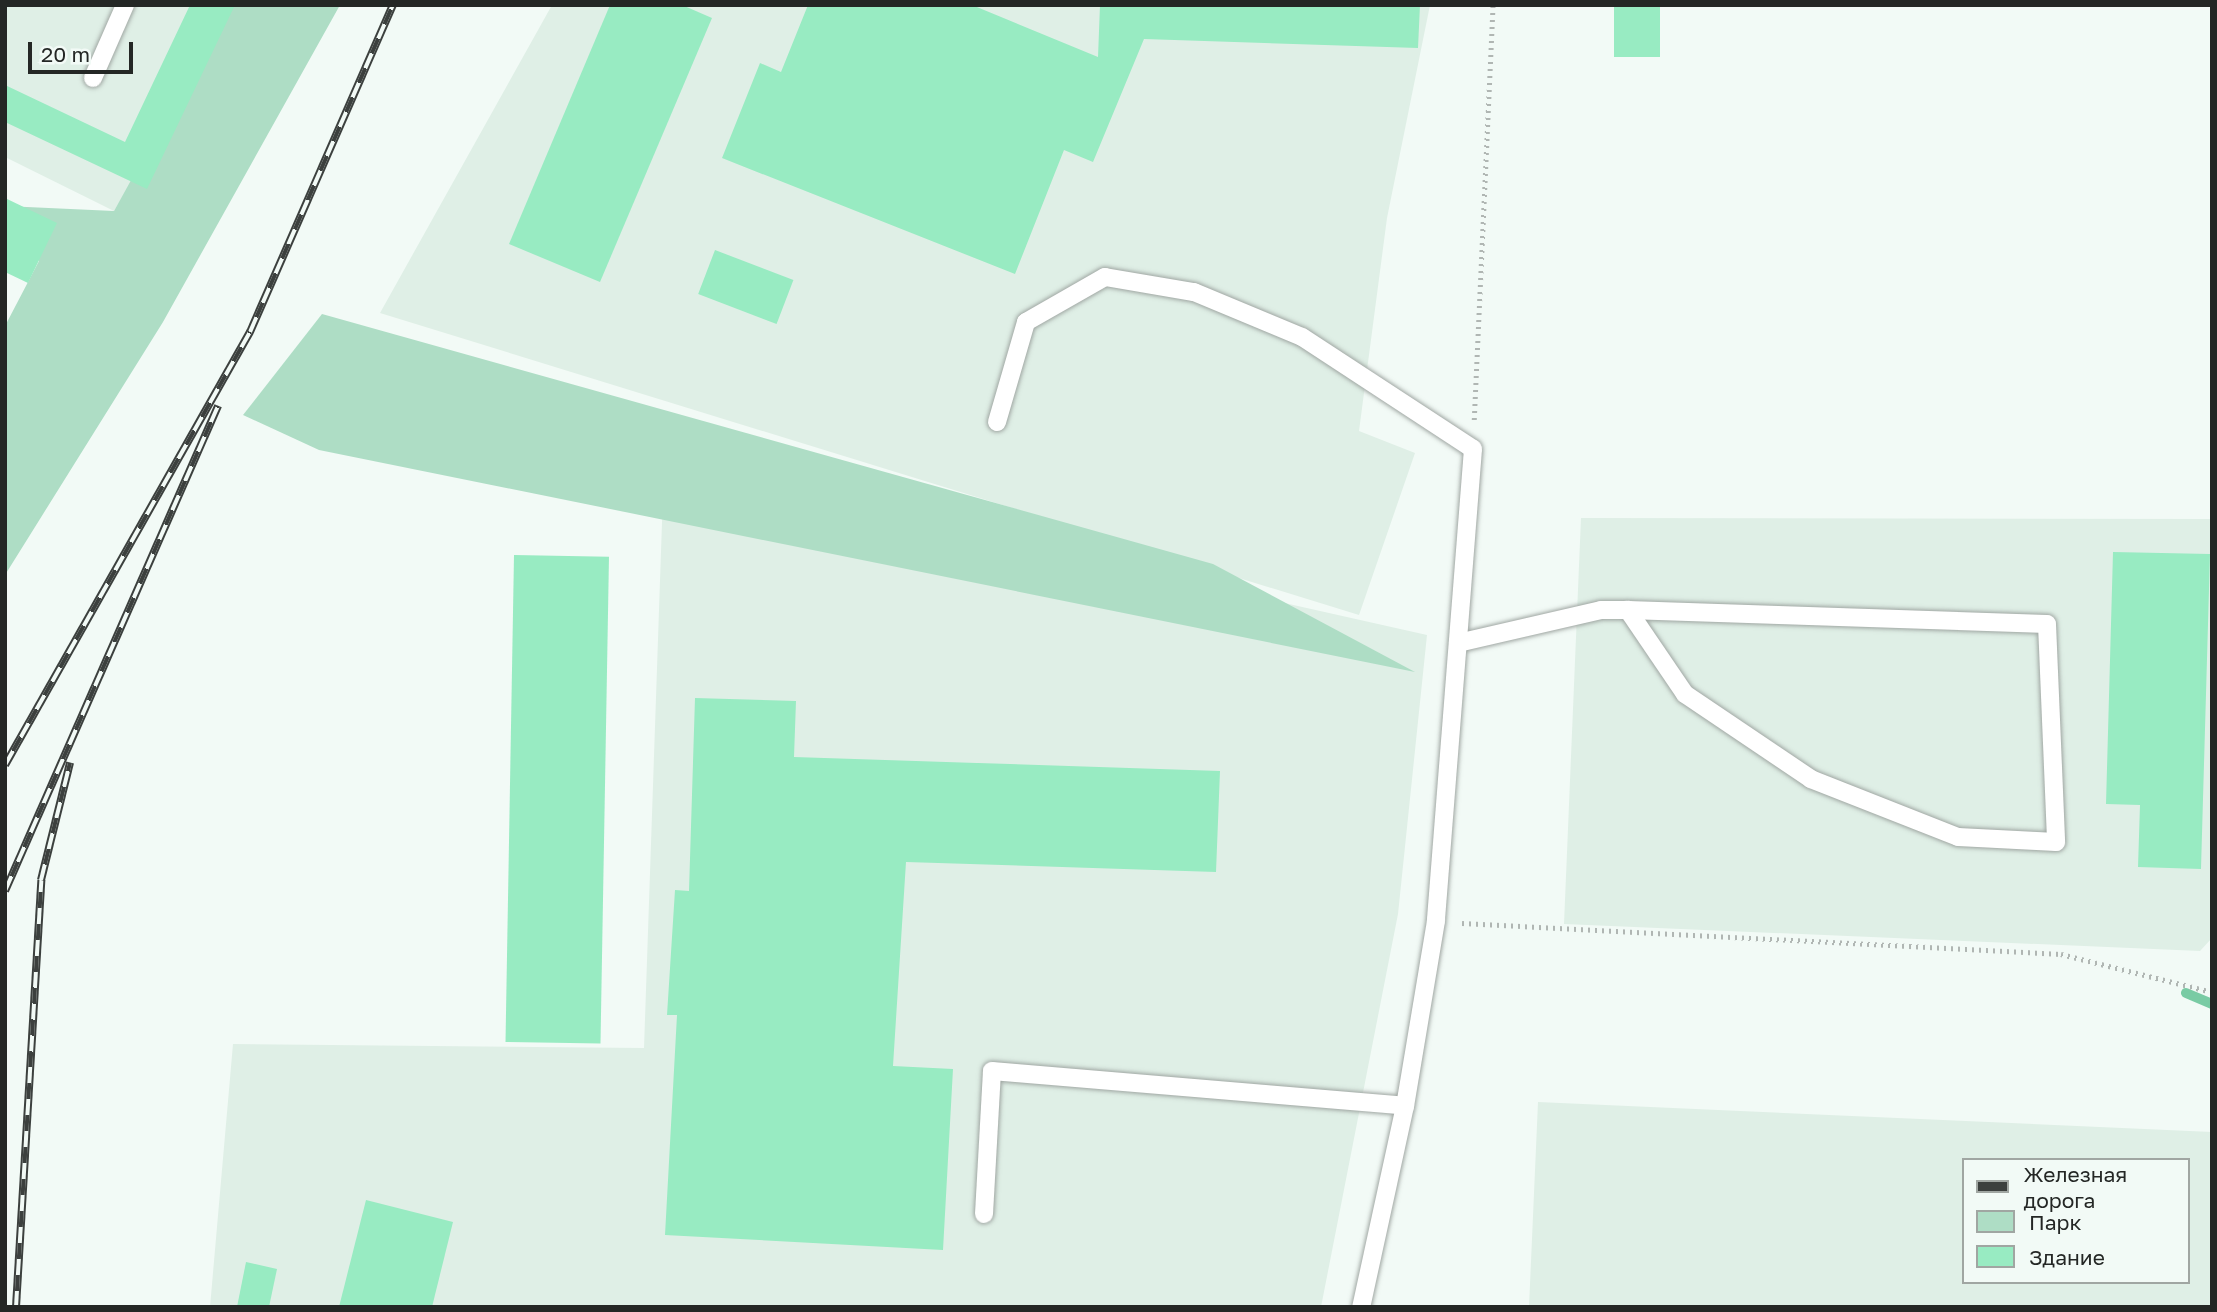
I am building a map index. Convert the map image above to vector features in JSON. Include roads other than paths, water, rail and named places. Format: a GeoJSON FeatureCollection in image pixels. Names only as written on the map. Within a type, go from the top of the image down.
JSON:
{"type":"FeatureCollection","features":[{"type":"Feature","properties":{"kind":"lane"},"geometry":{"type":"LineString","coordinates":[[93,78],[125,5]]}},
{"type":"Feature","properties":{"kind":"lane"},"geometry":{"type":"LineString","coordinates":[[998,422],[1027,322],[1105,277],[1194,292],[1302,337],[1473,449],[1436,921],[1405,1106],[1361,1307]]}},
{"type":"Feature","properties":{"kind":"lane"},"geometry":{"type":"LineString","coordinates":[[1458,643],[1601,610],[1628,610],[2048,624],[2056,842],[1958,837],[1811,779],[1685,694],[1628,610]]}},
{"type":"Feature","properties":{"kind":"lane"},"geometry":{"type":"LineString","coordinates":[[984,1214],[992,1070],[1405,1106]]}},
{"type":"Feature","properties":{"kind":"waterway"},"geometry":{"type":"LineString","coordinates":[[2186,993],[2212,1004]]}},
{"type":"Feature","properties":{"kind":"railway"},"geometry":{"type":"LineString","coordinates":[[5,765],[250,332],[393,5]]}},
{"type":"Feature","properties":{"kind":"railway"},"geometry":{"type":"LineString","coordinates":[[5,891],[218,406]]}},
{"type":"Feature","properties":{"kind":"railway"},"geometry":{"type":"LineString","coordinates":[[16,1307],[41,880],[70,763]]}}]}
